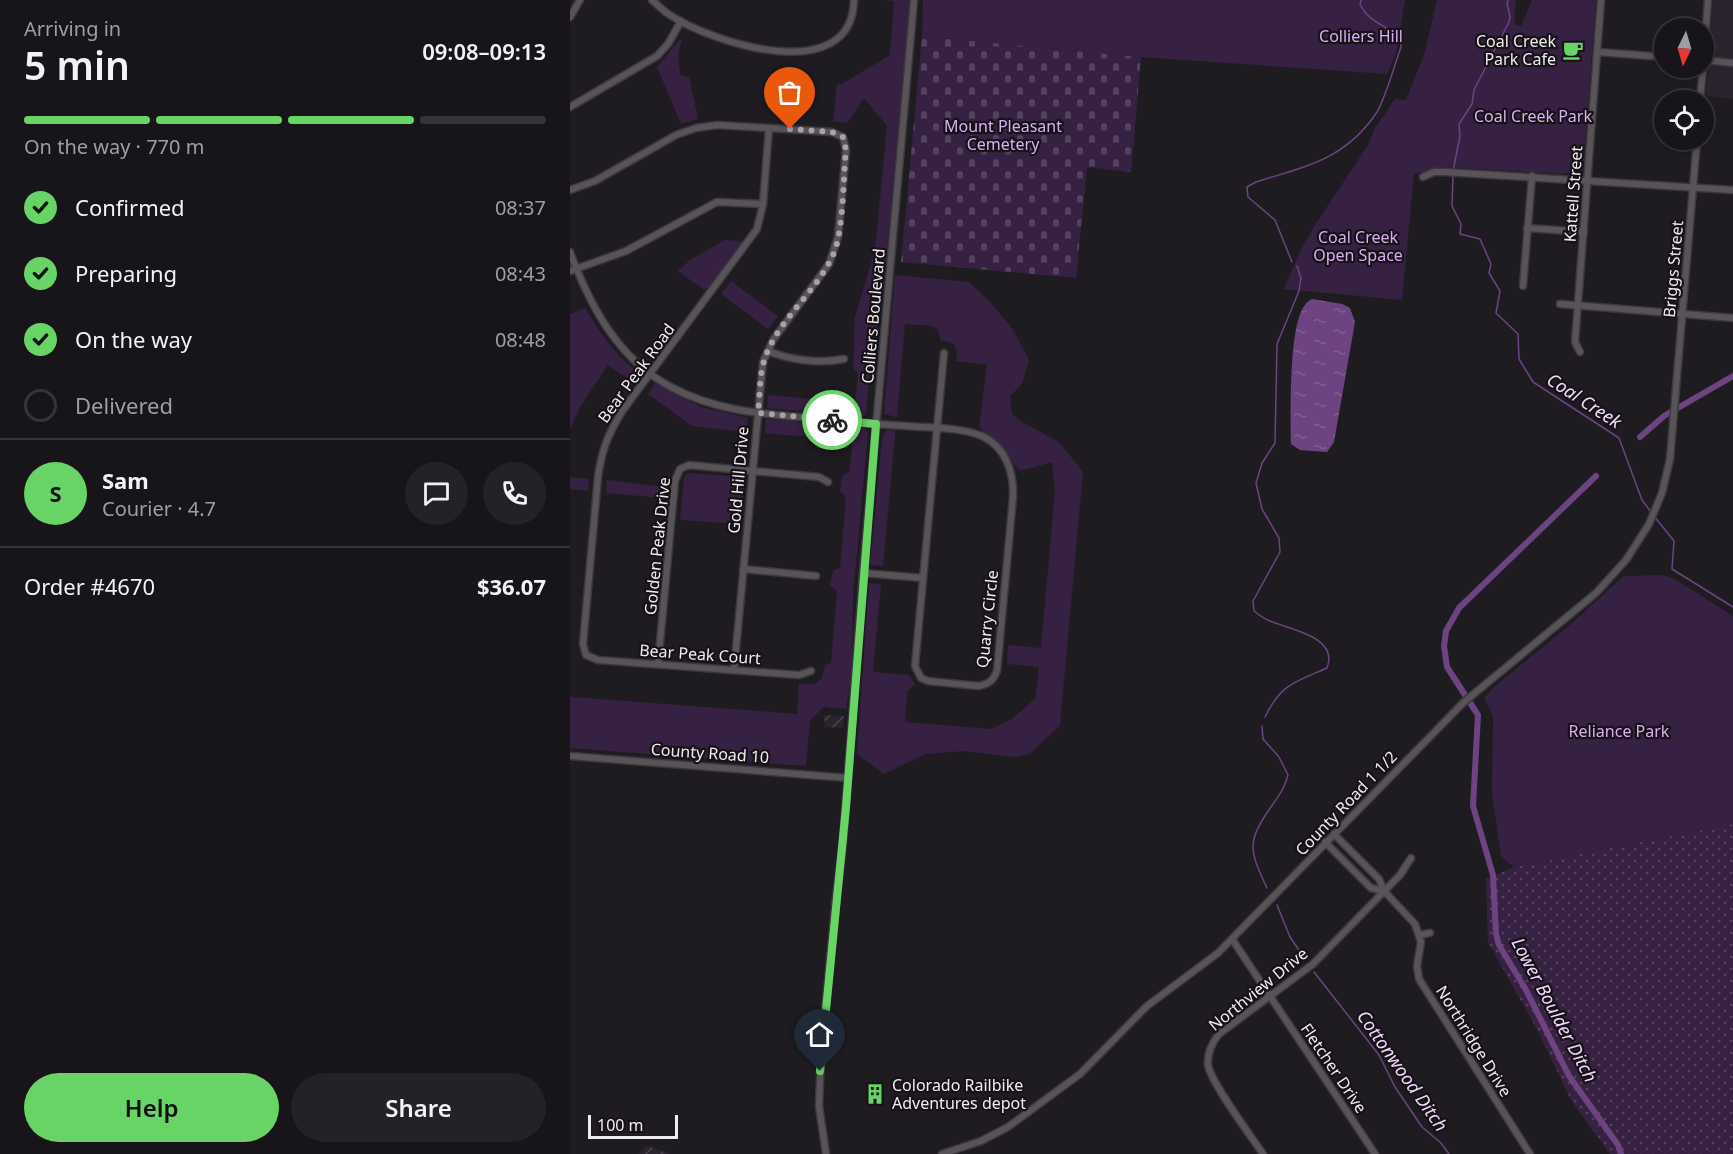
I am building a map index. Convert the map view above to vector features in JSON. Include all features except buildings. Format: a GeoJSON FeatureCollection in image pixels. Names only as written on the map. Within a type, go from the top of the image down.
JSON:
{"type":"FeatureCollection","features":[{"type":"Feature","properties":{"kind":"street"},"geometry":{"type":"LineString","coordinates":[[570,17],[572,7],[580,0]]}},
{"type":"Feature","properties":{"kind":"street"},"geometry":{"type":"LineString","coordinates":[[652,0],[681,21],[711,34],[744,45],[785,51],[813,51],[830,44],[844,32],[852,16],[854,0]]}},
{"type":"Feature","properties":{"kind":"street","name":"Colliers Boulevard"},"geometry":{"type":"LineString","coordinates":[[825,1154],[819,1106],[821,1055],[848,778],[863,573],[914,0]]}},
{"type":"Feature","properties":{"kind":"street","name":"Kattell Street"},"geometry":{"type":"LineString","coordinates":[[1580,352],[1575,342],[1601,0]]}},
{"type":"Feature","properties":{"kind":"street"},"geometry":{"type":"LineString","coordinates":[[1707,18],[1708,0]]}},
{"type":"Feature","properties":{"kind":"street"},"geometry":{"type":"LineString","coordinates":[[571,105],[657,56],[668,44],[681,21]]}},
{"type":"Feature","properties":{"kind":"street"},"geometry":{"type":"LineString","coordinates":[[1597,52],[1654,56]]}},
{"type":"Feature","properties":{"kind":"street"},"geometry":{"type":"LineString","coordinates":[[1714,61],[1733,63]]}},
{"type":"Feature","properties":{"kind":"street","name":"Gold Hill Drive"},"geometry":{"type":"LineString","coordinates":[[570,190],[595,181],[676,135],[696,128],[717,125],[769,128],[832,132],[843,137],[846,150],[835,252],[829,264],[786,321],[764,362],[734,670]]}},
{"type":"Feature","properties":{"kind":"street","name":"Bear Peak Road"},"geometry":{"type":"LineString","coordinates":[[586,655],[583,644],[602,452],[607,437],[623,410],[757,229],[764,204],[769,128]]}},
{"type":"Feature","properties":{"kind":"street","name":"Briggs Street"},"geometry":{"type":"LineString","coordinates":[[1676,400],[1696,150]]}},
{"type":"Feature","properties":{"kind":"street"},"geometry":{"type":"LineString","coordinates":[[1423,177],[1444,171],[1733,190]]}},
{"type":"Feature","properties":{"kind":"street"},"geometry":{"type":"LineString","coordinates":[[1523,286],[1532,176]]}},
{"type":"Feature","properties":{"kind":"street"},"geometry":{"type":"LineString","coordinates":[[573,270],[626,250],[717,202],[764,204]]}},
{"type":"Feature","properties":{"kind":"street"},"geometry":{"type":"LineString","coordinates":[[1527,228],[1584,232]]}},
{"type":"Feature","properties":{"kind":"street","name":"Quarry Circle"},"geometry":{"type":"LineString","coordinates":[[570,252],[573,270],[604,325],[617,342],[650,374],[669,386],[718,407],[758,413],[937,429],[965,432],[982,436],[999,450],[1006,458],[1013,477],[997,671],[993,680],[978,686],[928,681],[921,678],[915,666],[937,429]]}},
{"type":"Feature","properties":{"kind":"street"},"geometry":{"type":"LineString","coordinates":[[1560,304],[1733,318]]}},
{"type":"Feature","properties":{"kind":"street"},"geometry":{"type":"LineString","coordinates":[[768,351],[789,358],[830,362],[844,359]]}},
{"type":"Feature","properties":{"kind":"street"},"geometry":{"type":"LineString","coordinates":[[937,429],[944,353]]}},
{"type":"Feature","properties":{"kind":"street","name":"County Road 1 1/2"},"geometry":{"type":"LineString","coordinates":[[942,1154],[981,1141],[1008,1127],[1045,1102],[1080,1074],[1147,1005],[1218,953],[1464,702],[1596,593],[1619,570],[1639,541],[1658,505],[1670,459],[1676,400]]}},
{"type":"Feature","properties":{"kind":"street","name":"Golden Peak Drive"},"geometry":{"type":"LineString","coordinates":[[658,664],[675,480],[678,471],[687,465],[753,470]]}},
{"type":"Feature","properties":{"kind":"street"},"geometry":{"type":"LineString","coordinates":[[753,470],[819,477],[828,482]]}},
{"type":"Feature","properties":{"kind":"street"},"geometry":{"type":"LineString","coordinates":[[743,569],[816,576]]}},
{"type":"Feature","properties":{"kind":"street"},"geometry":{"type":"LineString","coordinates":[[863,573],[923,578]]}},
{"type":"Feature","properties":{"kind":"street","name":"Bear Peak Court"},"geometry":{"type":"LineString","coordinates":[[586,655],[598,660],[799,675],[811,671]]}},
{"type":"Feature","properties":{"kind":"street","name":"County Road 10"},"geometry":{"type":"LineString","coordinates":[[570,756],[848,778]]}},
{"type":"Feature","properties":{"kind":"street"},"geometry":{"type":"LineString","coordinates":[[1334,834],[1379,879],[1384,891],[1414,921],[1420,935],[1430,933]]}},
{"type":"Feature","properties":{"kind":"street"},"geometry":{"type":"LineString","coordinates":[[1325,842],[1371,888],[1384,891]]}},
{"type":"Feature","properties":{"kind":"street","name":"Northview Drive"},"geometry":{"type":"LineString","coordinates":[[1263,1154],[1212,1077],[1208,1056],[1212,1044],[1219,1034],[1313,964],[1400,875],[1411,858]]}},
{"type":"Feature","properties":{"kind":"street","name":"Northridge Drive"},"geometry":{"type":"LineString","coordinates":[[1420,935],[1421,946],[1417,966],[1419,979],[1530,1154]]}},
{"type":"Feature","properties":{"kind":"street","name":"Fletcher Drive"},"geometry":{"type":"LineString","coordinates":[[1232,939],[1375,1154]]}},
{"type":"Feature","properties":{"kind":"shaded area"},"geometry":{"type":"Polygon","coordinates":[[[1713,0],[1733,0],[1733,99],[1714,97],[1714,90],[1706,90],[1707,78],[1714,78],[1714,18],[1712,18],[1713,0]]]}},
{"type":"Feature","properties":{"kind":"shaded area"},"geometry":{"type":"Polygon","coordinates":[[[824,715],[844,716],[843,728],[825,727],[824,715]]]}},
{"type":"Feature","properties":{"kind":"shaded area"},"geometry":{"type":"Polygon","coordinates":[[[646,1145],[670,1154],[639,1154],[646,1145]]]}},
{"type":"Feature","properties":{"kind":"green space"},"geometry":{"type":"Polygon","coordinates":[[[885,0],[910,0],[883,292],[871,360],[866,414],[862,417],[767,408],[768,395],[855,403],[858,374],[853,368],[855,317],[875,250],[887,126],[864,98],[847,123],[833,121],[837,85],[890,55],[894,1],[885,0]]]}},
{"type":"Feature","properties":{"kind":"green space","name":"Colliers Hill"},"geometry":{"type":"Polygon","coordinates":[[[923,0],[1405,0],[1396,54],[1387,74],[1141,57],[922,36],[923,0]]]}},
{"type":"Feature","properties":{"kind":"green space","name":"Coal Creek Open Space"},"geometry":{"type":"Polygon","coordinates":[[[1437,0],[1516,0],[1514,24],[1521,26],[1532,0],[1596,0],[1583,167],[1580,172],[1563,174],[1443,167],[1443,175],[1414,173],[1402,300],[1284,289],[1301,249],[1368,145],[1375,128],[1395,99],[1406,100],[1425,52],[1437,0]]]}},
{"type":"Feature","properties":{"kind":"green space","name":"Mount Pleasant Cemetery"},"geometry":{"type":"Polygon","coordinates":[[[922,36],[1141,57],[1131,172],[1087,167],[1076,278],[901,262],[922,36]]]}},
{"type":"Feature","properties":{"kind":"green space"},"geometry":{"type":"Polygon","coordinates":[[[680,39],[682,41],[679,50],[681,76],[689,77],[698,119],[681,124],[657,67],[680,39]]]}},
{"type":"Feature","properties":{"kind":"green space"},"geometry":{"type":"Polygon","coordinates":[[[725,240],[743,243],[709,288],[703,289],[678,271],[690,260],[725,240]]]}},
{"type":"Feature","properties":{"kind":"green space"},"geometry":{"type":"Polygon","coordinates":[[[895,275],[969,282],[990,302],[1012,328],[1029,360],[1022,384],[1010,396],[1012,413],[1020,421],[1059,442],[1083,472],[1060,725],[1030,754],[1015,757],[965,751],[925,754],[884,774],[857,754],[869,583],[881,584],[873,672],[909,675],[915,684],[907,692],[905,722],[991,729],[1012,719],[1035,699],[1039,667],[1007,664],[1008,645],[1041,648],[1055,490],[1052,462],[1020,471],[979,427],[987,365],[956,361],[955,346],[950,342],[941,341],[938,330],[933,326],[905,324],[897,417],[884,414],[895,275]]]}},
{"type":"Feature","properties":{"kind":"green space"},"geometry":{"type":"Polygon","coordinates":[[[731,281],[778,316],[768,329],[721,294],[731,281]]]}},
{"type":"Feature","properties":{"kind":"green space"},"geometry":{"type":"Polygon","coordinates":[[[585,308],[608,343],[638,373],[638,377],[633,382],[608,365],[580,407],[570,430],[570,314],[585,308]]]}},
{"type":"Feature","properties":{"kind":"green space"},"geometry":{"type":"Polygon","coordinates":[[[655,383],[701,407],[748,418],[746,432],[692,426],[648,394],[655,383]]]}},
{"type":"Feature","properties":{"kind":"green space"},"geometry":{"type":"Polygon","coordinates":[[[766,419],[864,428],[868,433],[853,595],[852,670],[846,709],[825,707],[826,705],[810,720],[806,766],[570,748],[570,695],[797,714],[799,684],[815,684],[822,678],[825,665],[831,663],[837,591],[830,585],[833,571],[840,568],[846,497],[840,491],[842,476],[850,471],[852,441],[765,433],[766,419]]]}},
{"type":"Feature","properties":{"kind":"green space"},"geometry":{"type":"Polygon","coordinates":[[[886,430],[895,431],[895,436],[883,566],[870,565],[882,439],[886,430]]]}},
{"type":"Feature","properties":{"kind":"green space"},"geometry":{"type":"Polygon","coordinates":[[[686,474],[742,477],[744,482],[740,524],[680,520],[684,478],[686,474]]]}},
{"type":"Feature","properties":{"kind":"green space"},"geometry":{"type":"Polygon","coordinates":[[[570,477],[589,479],[588,491],[570,489],[570,477]]]}},
{"type":"Feature","properties":{"kind":"green space"},"geometry":{"type":"Polygon","coordinates":[[[607,480],[664,487],[663,498],[606,493],[607,480]]]}},
{"type":"Feature","properties":{"kind":"green space","name":"Reliance Park"},"geometry":{"type":"Polygon","coordinates":[[[1660,575],[1673,578],[1733,616],[1733,824],[1514,867],[1501,856],[1492,793],[1493,716],[1484,698],[1624,576],[1660,575]]]}},
{"type":"Feature","properties":{"kind":"green space"},"geometry":{"type":"Polygon","coordinates":[[[1733,824],[1733,1154],[1610,1154],[1571,1100],[1538,1031],[1488,942],[1486,879],[1514,867],[1733,824]]]}},
{"type":"Feature","properties":{"kind":"water"},"geometry":{"type":"Polygon","coordinates":[[[1312,299],[1342,304],[1350,308],[1355,322],[1334,442],[1327,452],[1300,450],[1291,444],[1293,351],[1300,316],[1305,304],[1312,299]]]}},
{"type":"Feature","properties":{"kind":"waterway","name":"Cottonwood Ditch"},"geometry":{"type":"LineString","coordinates":[[1292,262],[1275,220],[1248,197],[1247,187],[1308,165],[1338,151],[1352,141],[1377,112],[1401,47],[1400,38],[1368,15],[1360,4],[1361,0]]}},
{"type":"Feature","properties":{"kind":"waterway","name":"Coal Creek"},"geometry":{"type":"LineString","coordinates":[[1453,171],[1460,136],[1459,124],[1472,104],[1474,90],[1509,22],[1508,0]]}},
{"type":"Feature","properties":{"kind":"waterway","name":"Coal Creek"},"geometry":{"type":"LineString","coordinates":[[1453,176],[1452,206],[1461,224],[1460,234],[1480,239],[1491,264],[1489,273],[1500,291],[1496,313],[1518,334],[1519,359],[1533,382],[1619,438],[1642,500],[1651,512]]}},
{"type":"Feature","properties":{"kind":"waterway","name":"Cottonwood Ditch"},"geometry":{"type":"LineString","coordinates":[[1265,717],[1283,691],[1290,685],[1327,668],[1329,657],[1326,649],[1311,636],[1268,620],[1254,611],[1253,601],[1280,552],[1279,538],[1262,509],[1256,483],[1262,463],[1275,443],[1277,344],[1299,291],[1301,278],[1297,266]]}},
{"type":"Feature","properties":{"kind":"waterway","name":"Lower Boulder Ditch"},"geometry":{"type":"LineString","coordinates":[[1640,437],[1664,416],[1733,376]]}},
{"type":"Feature","properties":{"kind":"waterway","name":"Lower Boulder Ditch"},"geometry":{"type":"LineString","coordinates":[[1596,476],[1459,608],[1446,631],[1444,646],[1447,667],[1478,715],[1473,806],[1493,875],[1496,934],[1499,945],[1526,990],[1569,1076],[1618,1145],[1621,1154]]}},
{"type":"Feature","properties":{"kind":"waterway","name":"Coal Creek"},"geometry":{"type":"LineString","coordinates":[[1654,516],[1674,541],[1672,569],[1733,607]]}},
{"type":"Feature","properties":{"kind":"waterway","name":"Cottonwood Ditch"},"geometry":{"type":"LineString","coordinates":[[1262,726],[1263,739],[1279,757],[1288,775],[1282,790],[1258,827],[1253,845],[1256,863],[1267,888]]}},
{"type":"Feature","properties":{"kind":"waterway","name":"Cottonwood Ditch"},"geometry":{"type":"LineString","coordinates":[[1277,905],[1290,937],[1305,959]]}},
{"type":"Feature","properties":{"kind":"waterway","name":"Cottonwood Ditch"},"geometry":{"type":"LineString","coordinates":[[1314,972],[1379,1055],[1395,1087],[1422,1127],[1441,1143],[1449,1154]]}},
{"type":"Feature","properties":{"kind":"way so far"},"geometry":{"type":"LineString","coordinates":[[790,129],[832,132],[843,137],[846,150],[838,237],[835,252],[829,264],[773,340],[764,362],[758,413],[832,420]]}},
{"type":"Feature","properties":{"kind":"place","name":"Coal Creek Park Cafe"},"geometry":{"type":"Point","coordinates":[1573,50]}},
{"type":"Feature","properties":{"kind":"place","name":"Colorado Railbike Adventures depot"},"geometry":{"type":"Point","coordinates":[875,1094]}},
{"type":"Feature","properties":{"kind":"route"},"geometry":{"type":"LineString","coordinates":[[820,1071],[843,842],[876,424],[832,420]]}},
{"type":"Feature","properties":{"kind":"park label","name":"Coal Creek Park"},"geometry":{"type":"Point","coordinates":[1533,116]}}]}
